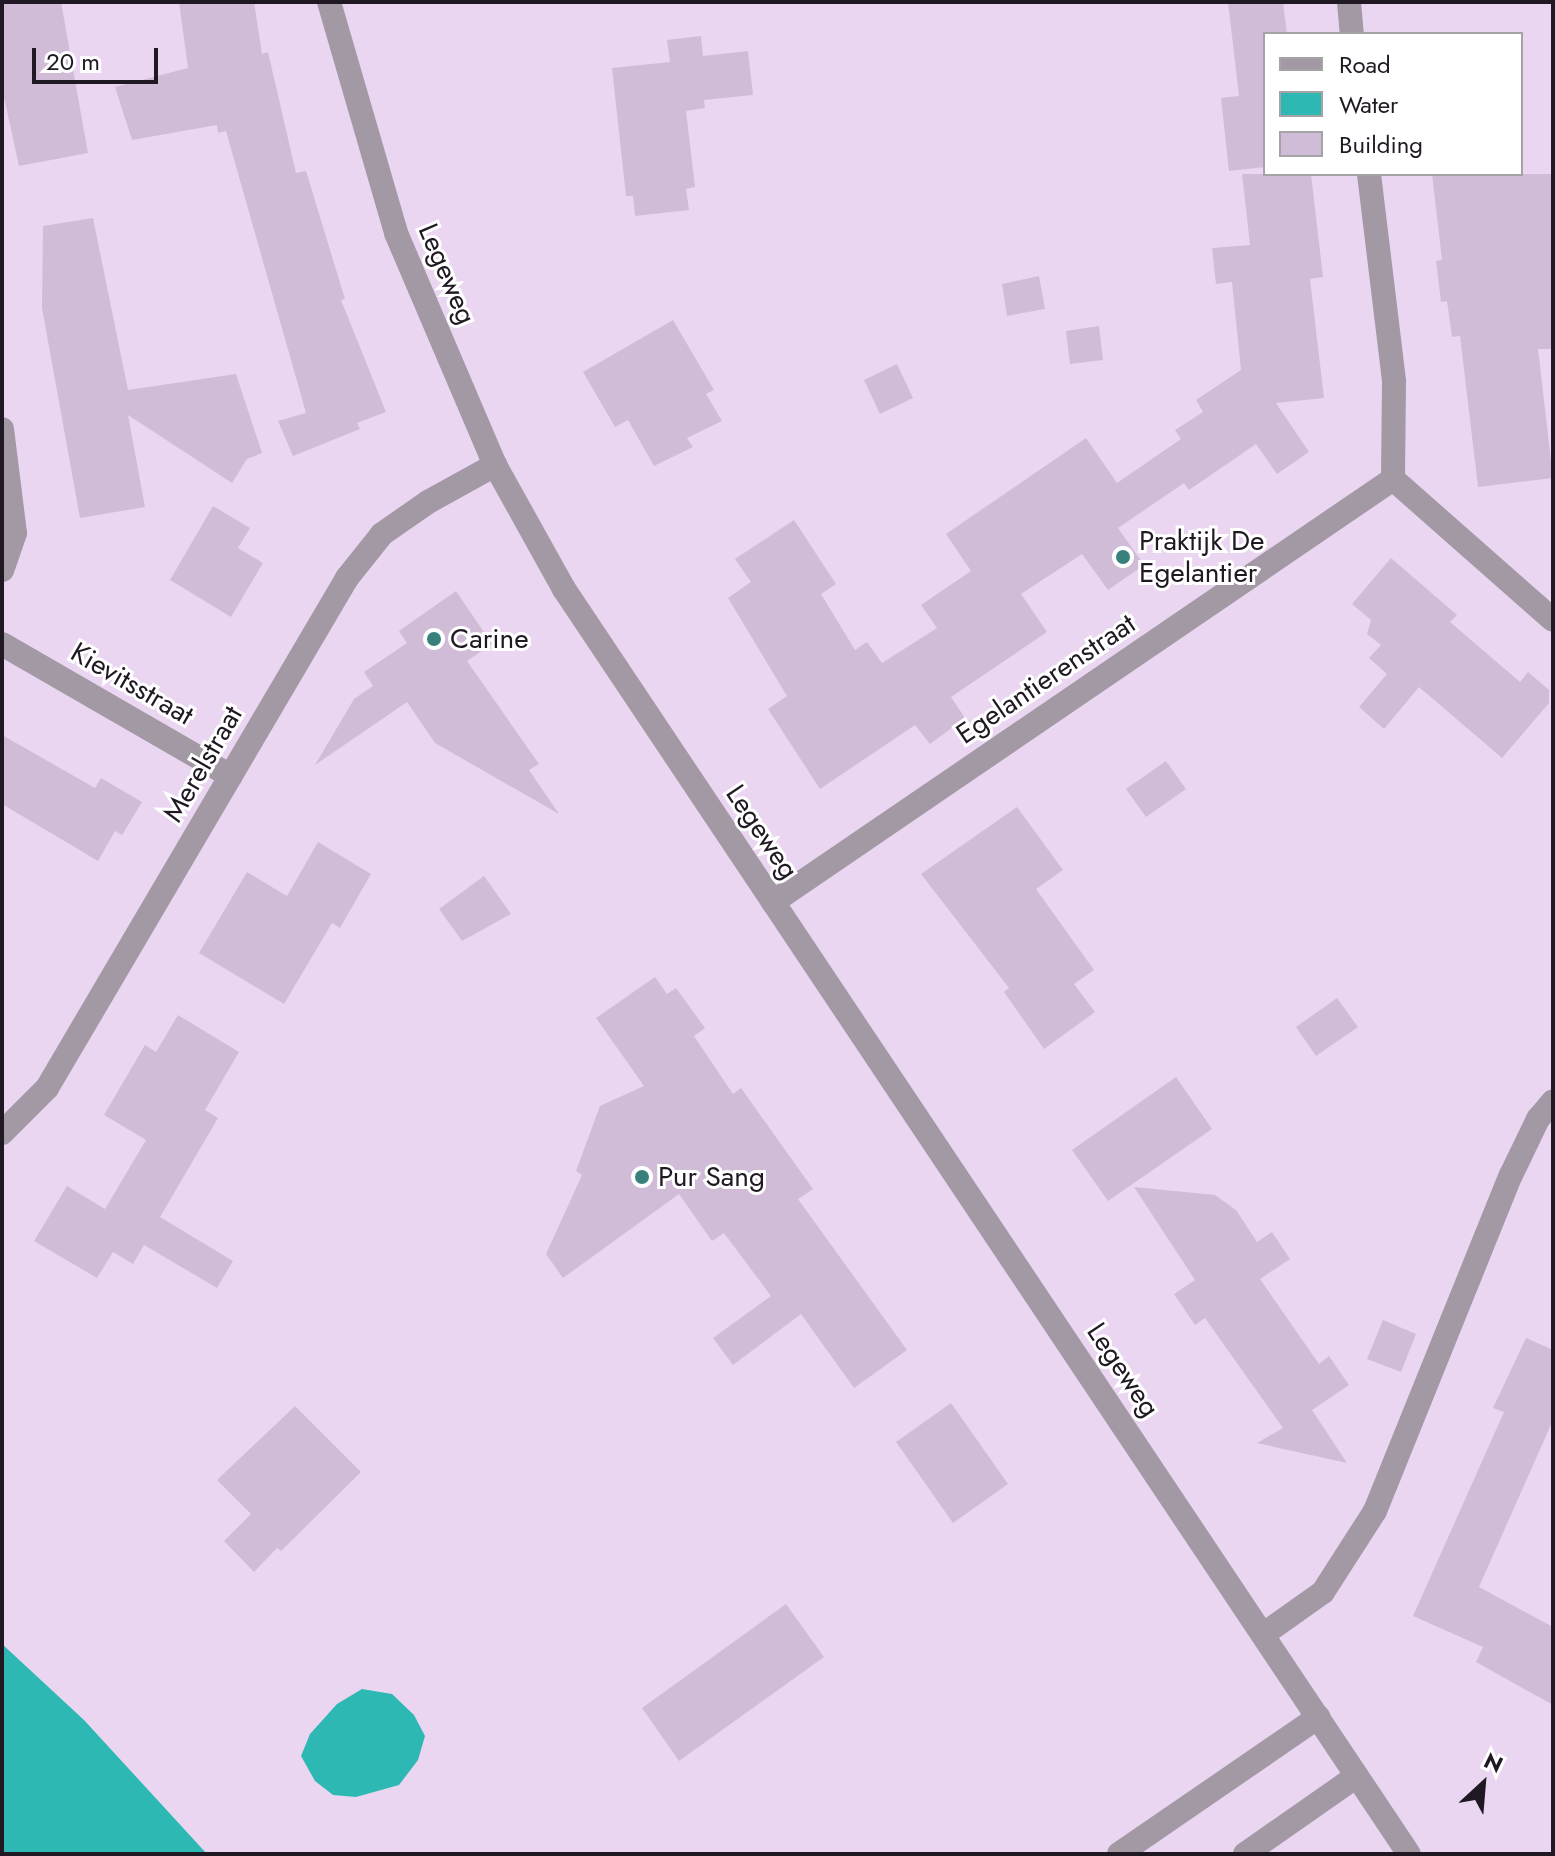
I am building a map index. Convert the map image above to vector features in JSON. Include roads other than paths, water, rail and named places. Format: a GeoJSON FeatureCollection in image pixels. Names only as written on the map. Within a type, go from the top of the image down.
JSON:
{"type":"FeatureCollection","features":[{"type":"Feature","properties":{"kind":"street","name":"Legeweg"},"geometry":{"type":"LineString","coordinates":[[329,2],[396,233],[495,465],[564,589],[1409,1854]]}},
{"type":"Feature","properties":{"kind":"street"},"geometry":{"type":"LineString","coordinates":[[1349,2],[1352,32]]}},
{"type":"Feature","properties":{"kind":"street"},"geometry":{"type":"LineString","coordinates":[[1369,176],[1394,382],[1393,479],[1553,620]]}},
{"type":"Feature","properties":{"kind":"street"},"geometry":{"type":"LineString","coordinates":[[2,429],[15,533],[2,570]]}},
{"type":"Feature","properties":{"kind":"street","name":"Merelstraat"},"geometry":{"type":"LineString","coordinates":[[2,1133],[47,1088],[347,578],[382,534],[495,465]]}},
{"type":"Feature","properties":{"kind":"street","name":"Egelantierenstraat"},"geometry":{"type":"LineString","coordinates":[[773,902],[1393,479]]}},
{"type":"Feature","properties":{"kind":"street","name":"Kievitsstraat"},"geometry":{"type":"LineString","coordinates":[[2,644],[231,776]]}},
{"type":"Feature","properties":{"kind":"street"},"geometry":{"type":"LineString","coordinates":[[1264,1634],[1323,1592],[1375,1511],[1511,1175],[1538,1119],[1553,1101]]}},
{"type":"Feature","properties":{"kind":"street"},"geometry":{"type":"LineString","coordinates":[[1119,1854],[1318,1717]]}},
{"type":"Feature","properties":{"kind":"street"},"geometry":{"type":"LineString","coordinates":[[1255,1851],[1357,1776]]}},
{"type":"Feature","properties":{"kind":"water"},"geometry":{"type":"Polygon","coordinates":[[[2,1644],[84,1720],[207,1854],[2,1854],[2,1644]]]}},
{"type":"Feature","properties":{"kind":"water"},"geometry":{"type":"Polygon","coordinates":[[[362,1689],[392,1694],[414,1715],[425,1736],[418,1760],[399,1785],[356,1797],[333,1795],[315,1781],[301,1756],[310,1734],[337,1704],[362,1689]]]}},
{"type":"Feature","properties":{"kind":"place","name":"Praktijk De Egelantier"},"geometry":{"type":"Point","coordinates":[1123,557]}},
{"type":"Feature","properties":{"kind":"place","name":"Carine"},"geometry":{"type":"Point","coordinates":[434,639]}},
{"type":"Feature","properties":{"kind":"place","name":"Pur Sang"},"geometry":{"type":"Point","coordinates":[642,1177]}}]}
